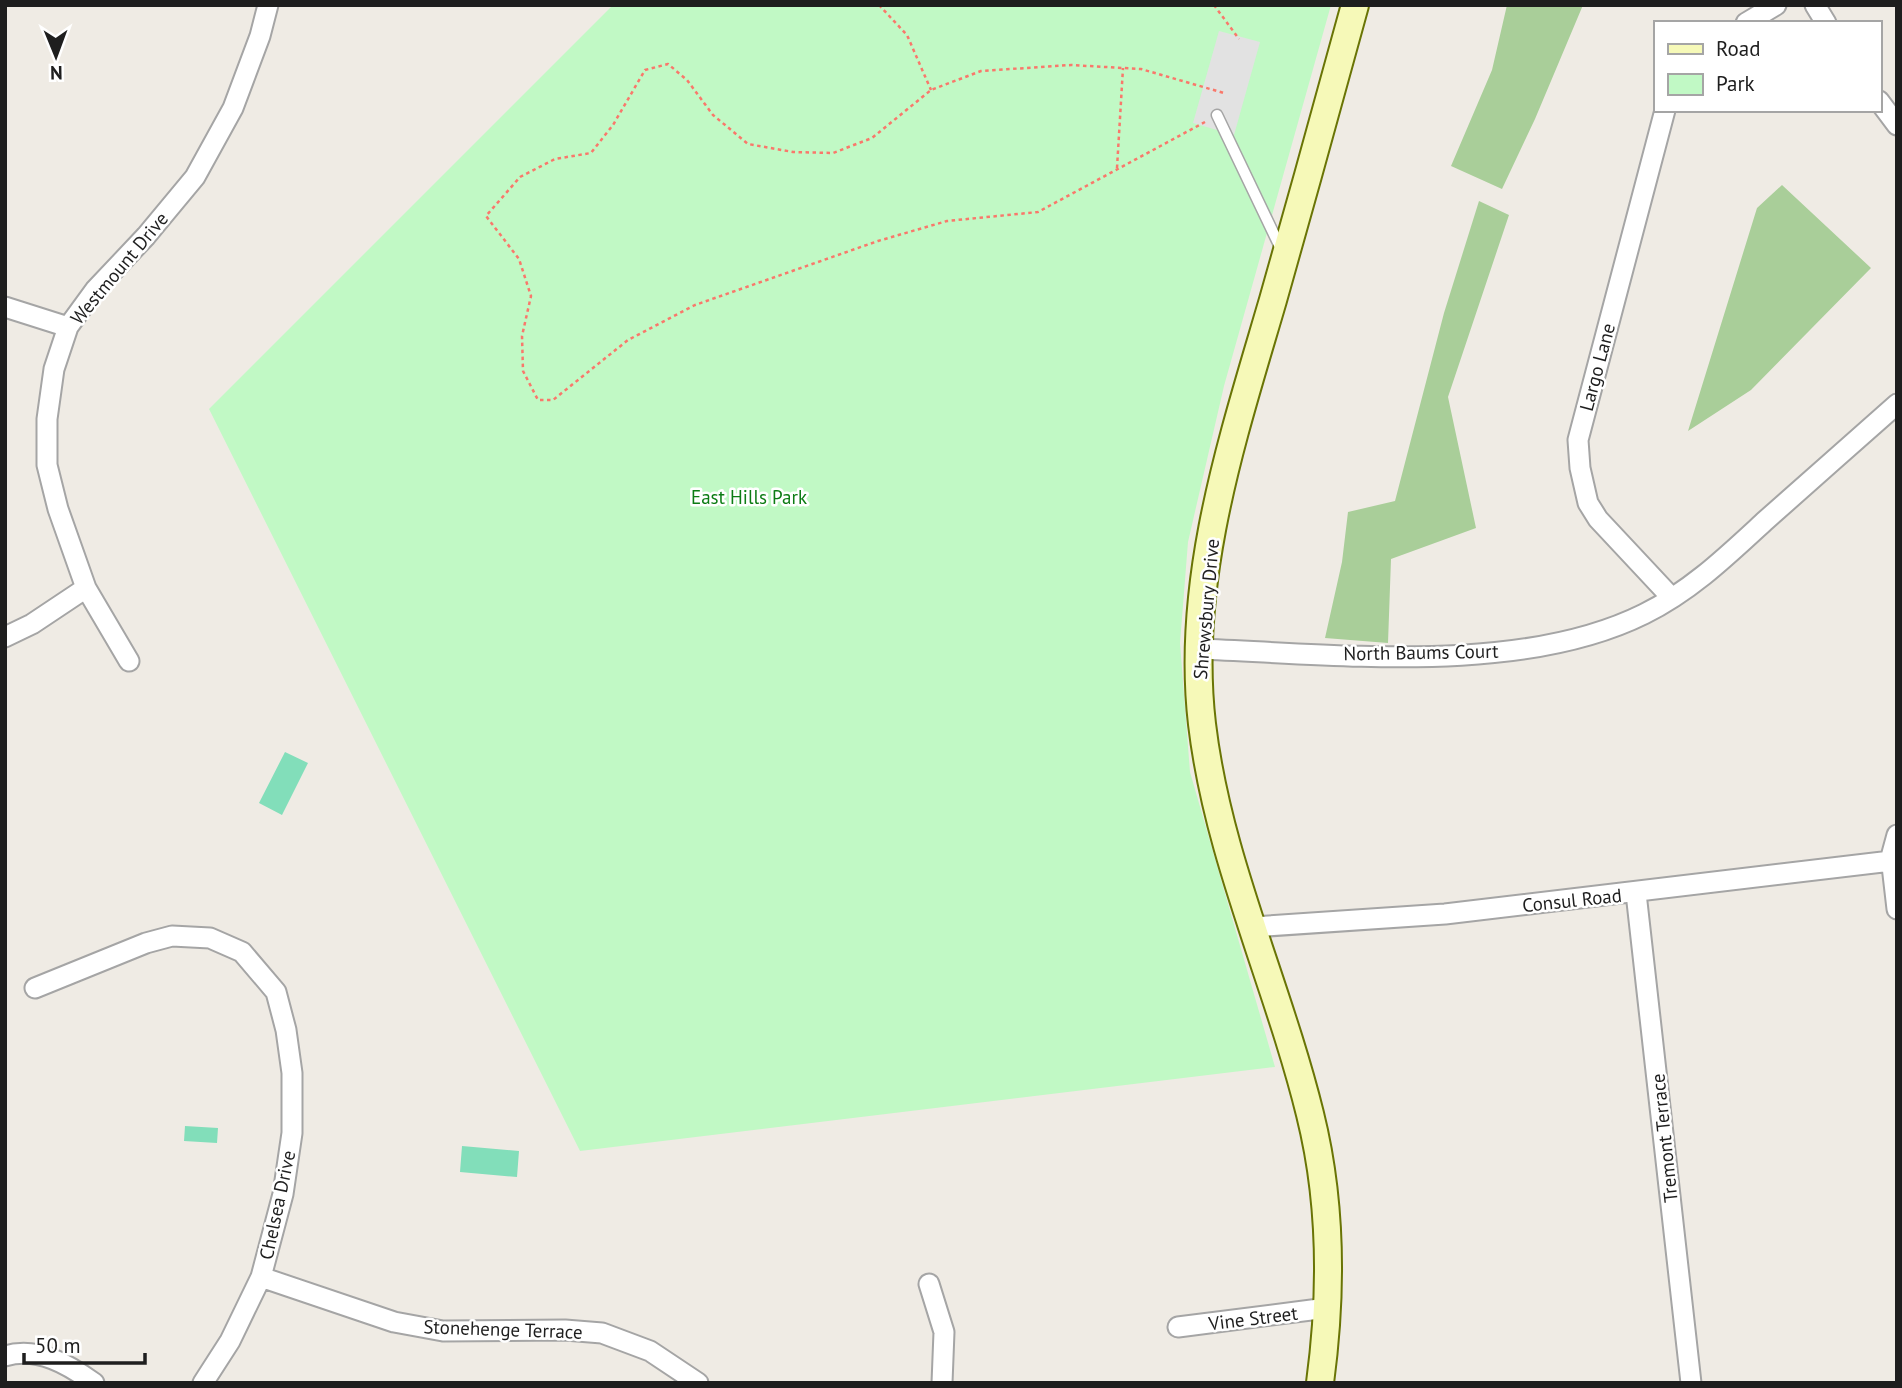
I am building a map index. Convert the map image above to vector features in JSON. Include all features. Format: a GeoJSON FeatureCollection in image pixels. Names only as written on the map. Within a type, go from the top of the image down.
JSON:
{"type":"FeatureCollection","features":[{"type":"Feature","properties":{"kind":"main road","name":"Shrewsbury Drive"},"geometry":{"type":"LineString","coordinates":[[1320,1383],[1329,1288],[1324,1200],[1314,1132],[1298,1070],[1229,854],[1211,782],[1202,724],[1199,649],[1204,585],[1224,468],[1355,5]]}},
{"type":"Feature","properties":{"kind":"street","name":"Westmount Drive"},"geometry":{"type":"LineString","coordinates":[[129,661],[86,588],[58,509],[47,465],[47,419],[54,369],[68,327],[95,290],[146,236],[195,177],[233,108],[260,36],[268,5]]}},
{"type":"Feature","properties":{"kind":"street"},"geometry":{"type":"LineString","coordinates":[[1749,21],[1776,5]]}},
{"type":"Feature","properties":{"kind":"street"},"geometry":{"type":"LineString","coordinates":[[1815,5],[1825,21]]}},
{"type":"Feature","properties":{"kind":"street"},"geometry":{"type":"LineString","coordinates":[[1881,104],[1897,125]]}},
{"type":"Feature","properties":{"kind":"street","name":"Largo Lane"},"geometry":{"type":"LineString","coordinates":[[1664,112],[1578,440],[1580,468],[1588,503],[1598,519],[1671,597]]}},
{"type":"Feature","properties":{"kind":"street"},"geometry":{"type":"LineString","coordinates":[[5,307],[68,327]]}},
{"type":"Feature","properties":{"kind":"street","name":"North Baums Court"},"geometry":{"type":"LineString","coordinates":[[1199,649],[1399,656],[1474,655],[1534,648],[1590,634],[1644,614],[1697,582],[1897,404]]}},
{"type":"Feature","properties":{"kind":"street"},"geometry":{"type":"LineString","coordinates":[[5,637],[32,624],[86,588]]}},
{"type":"Feature","properties":{"kind":"street"},"geometry":{"type":"LineString","coordinates":[[1897,835],[1891,861],[1897,909]]}},
{"type":"Feature","properties":{"kind":"street","name":"Consul Road"},"geometry":{"type":"LineString","coordinates":[[1253,927],[1444,914],[1891,861]]}},
{"type":"Feature","properties":{"kind":"street","name":"Tremont Terrace"},"geometry":{"type":"LineString","coordinates":[[1636,893],[1691,1383]]}},
{"type":"Feature","properties":{"kind":"street","name":"Chelsea Drive"},"geometry":{"type":"LineString","coordinates":[[35,988],[146,943],[172,936],[210,938],[242,952],[276,992],[286,1030],[292,1073],[292,1133],[283,1194],[261,1277],[230,1341],[203,1383]]}},
{"type":"Feature","properties":{"kind":"street","name":"Stonehenge Terrace"},"geometry":{"type":"LineString","coordinates":[[261,1277],[394,1322],[443,1331],[565,1330],[602,1333],[650,1351],[698,1383]]}},
{"type":"Feature","properties":{"kind":"street"},"geometry":{"type":"LineString","coordinates":[[929,1284],[944,1332],[942,1383]]}},
{"type":"Feature","properties":{"kind":"street","name":"Vine Street"},"geometry":{"type":"LineString","coordinates":[[1178,1327],[1327,1308]]}},
{"type":"Feature","properties":{"kind":"street"},"geometry":{"type":"LineString","coordinates":[[5,1356],[14,1353],[43,1355],[69,1365],[94,1383]]}},
{"type":"Feature","properties":{"kind":"lane"},"geometry":{"type":"LineString","coordinates":[[1217,115],[1285,258]]}},
{"type":"Feature","properties":{"kind":"path"},"geometry":{"type":"LineString","coordinates":[[879,5],[906,35],[931,90]]}},
{"type":"Feature","properties":{"kind":"path"},"geometry":{"type":"LineString","coordinates":[[1214,5],[1239,39]]}},
{"type":"Feature","properties":{"kind":"path"},"geometry":{"type":"LineString","coordinates":[[1217,115],[1038,212],[947,221],[878,241],[695,305],[628,340],[553,400],[538,400],[523,371],[522,336],[531,296],[519,259],[486,216],[520,177],[555,159],[591,153],[612,125],[645,70],[668,64],[687,80],[713,115],[748,144],[793,152],[833,153],[872,138],[931,90],[981,71],[1071,65],[1141,69],[1224,93]]}},
{"type":"Feature","properties":{"kind":"path"},"geometry":{"type":"LineString","coordinates":[[1116,168],[1123,68]]}},
{"type":"Feature","properties":{"kind":"green space","name":"East Hills Park"},"geometry":{"type":"Polygon","coordinates":[[[613,5],[1331,5],[1224,386],[1188,542],[1180,643],[1190,772],[1275,1067],[580,1151],[209,409],[613,5]]]}},
{"type":"Feature","properties":{"kind":"green space"},"geometry":{"type":"Polygon","coordinates":[[[1507,5],[1583,5],[1502,189],[1451,166],[1492,70],[1507,5]]]}},
{"type":"Feature","properties":{"kind":"green space"},"geometry":{"type":"Polygon","coordinates":[[[1782,185],[1871,268],[1751,390],[1688,431],[1757,208],[1782,185]]]}},
{"type":"Feature","properties":{"kind":"green space"},"geometry":{"type":"Polygon","coordinates":[[[1479,201],[1509,215],[1448,397],[1476,528],[1391,559],[1388,643],[1325,638],[1342,562],[1348,512],[1395,501],[1444,313],[1479,201]]]}},
{"type":"Feature","properties":{"kind":"green space"},"geometry":{"type":"Polygon","coordinates":[[[285,752],[308,763],[282,815],[259,803],[285,752]]]}},
{"type":"Feature","properties":{"kind":"green space"},"geometry":{"type":"Polygon","coordinates":[[[185,1126],[218,1128],[217,1143],[184,1141],[185,1126]]]}},
{"type":"Feature","properties":{"kind":"green space"},"geometry":{"type":"Polygon","coordinates":[[[462,1146],[519,1151],[517,1177],[460,1172],[462,1146]]]}},
{"type":"Feature","properties":{"kind":"shaded area"},"geometry":{"type":"Polygon","coordinates":[[[1219,31],[1260,42],[1234,135],[1193,123],[1219,31]]]}}]}
